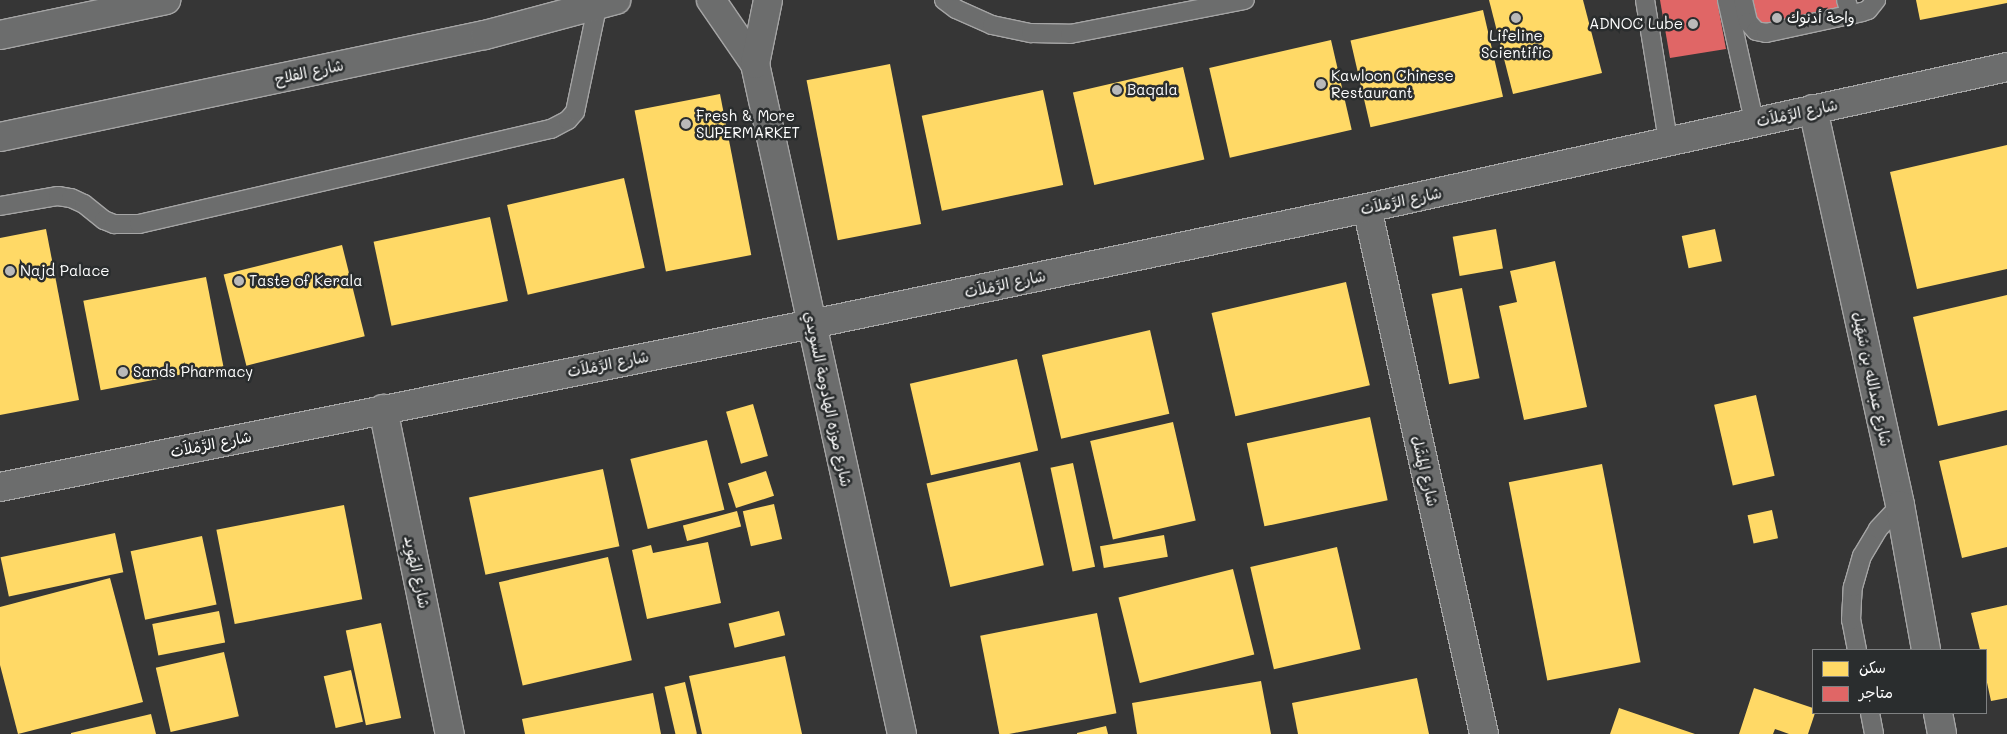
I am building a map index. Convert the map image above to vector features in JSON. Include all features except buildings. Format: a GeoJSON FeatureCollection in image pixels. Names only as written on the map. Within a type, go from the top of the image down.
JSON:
{"type":"FeatureCollection","features":[{"type":"Feature","properties":{"kind":"street"},"geometry":{"type":"LineString","coordinates":[[0,35],[166,0]]}},
{"type":"Feature","properties":{"kind":"street","name":"شارع موزه الهادومة السويدي"},"geometry":{"type":"LineString","coordinates":[[711,0],[755,64],[902,734]]}},
{"type":"Feature","properties":{"kind":"street","name":"شارع موزه الهادومة السويدي"},"geometry":{"type":"LineString","coordinates":[[755,64],[768,0]]}},
{"type":"Feature","properties":{"kind":"street","name":"شارع الفلاح"},"geometry":{"type":"LineString","coordinates":[[0,137],[485,34],[607,1]]}},
{"type":"Feature","properties":{"kind":"street","name":"شارع الرَّمْلاَت"},"geometry":{"type":"LineString","coordinates":[[0,487],[812,324],[1367,208],[1668,142],[1754,121],[2007,67]]}},
{"type":"Feature","properties":{"kind":"street","name":"شارع عبدالله بن سُهَيل"},"geometry":{"type":"LineString","coordinates":[[1813,109],[1900,505],[1926,649]]}},
{"type":"Feature","properties":{"kind":"street","name":"شارع المِشَل"},"geometry":{"type":"LineString","coordinates":[[1367,208],[1484,734]]}},
{"type":"Feature","properties":{"kind":"street","name":"شارع الهَوِيد"},"geometry":{"type":"LineString","coordinates":[[383,409],[450,734]]}},
{"type":"Feature","properties":{"kind":"street"},"geometry":{"type":"LineString","coordinates":[[1938,714],[1942,734]]}},
{"type":"Feature","properties":{"kind":"lane"},"geometry":{"type":"LineString","coordinates":[[944,0],[956,9],[992,25],[1031,33],[1070,34],[1245,0]]}},
{"type":"Feature","properties":{"kind":"lane"},"geometry":{"type":"LineString","coordinates":[[1645,0],[1668,142]]}},
{"type":"Feature","properties":{"kind":"lane"},"geometry":{"type":"LineString","coordinates":[[1727,0],[1754,121]]}},
{"type":"Feature","properties":{"kind":"lane"},"geometry":{"type":"LineString","coordinates":[[1743,0],[1748,22],[1760,33],[1849,8],[1868,10],[1876,0]]}},
{"type":"Feature","properties":{"kind":"lane"},"geometry":{"type":"LineString","coordinates":[[0,206],[58,196],[71,198],[84,204],[104,220],[114,224],[138,224],[551,129],[568,120],[575,112],[607,1]]}},
{"type":"Feature","properties":{"kind":"lane"},"geometry":{"type":"LineString","coordinates":[[1857,649],[1852,620],[1853,588],[1862,556],[1878,529],[1900,505]]}},
{"type":"Feature","properties":{"kind":"lane"},"geometry":{"type":"LineString","coordinates":[[1870,714],[1874,734]]}},
{"type":"Feature","properties":{"kind":"place","name":"Lifeline Scientific"},"geometry":{"type":"Point","coordinates":[1516,18]}},
{"type":"Feature","properties":{"kind":"place","name":"واحة أدنوك"},"geometry":{"type":"Point","coordinates":[1777,18]}},
{"type":"Feature","properties":{"kind":"place","name":"ADNOC Lube"},"geometry":{"type":"Point","coordinates":[1693,24]}},
{"type":"Feature","properties":{"kind":"place","name":"Kawloon Chinese Restaurant"},"geometry":{"type":"Point","coordinates":[1321,84]}},
{"type":"Feature","properties":{"kind":"place","name":"Baqala"},"geometry":{"type":"Point","coordinates":[1117,90]}},
{"type":"Feature","properties":{"kind":"place","name":"Fresh & More SUPERMARKET"},"geometry":{"type":"Point","coordinates":[686,124]}},
{"type":"Feature","properties":{"kind":"place","name":"Najd Palace"},"geometry":{"type":"Point","coordinates":[10,271]}},
{"type":"Feature","properties":{"kind":"place","name":"Taste of Kerala"},"geometry":{"type":"Point","coordinates":[239,281]}},
{"type":"Feature","properties":{"kind":"place","name":"Sands Pharmacy"},"geometry":{"type":"Point","coordinates":[123,372]}}]}
